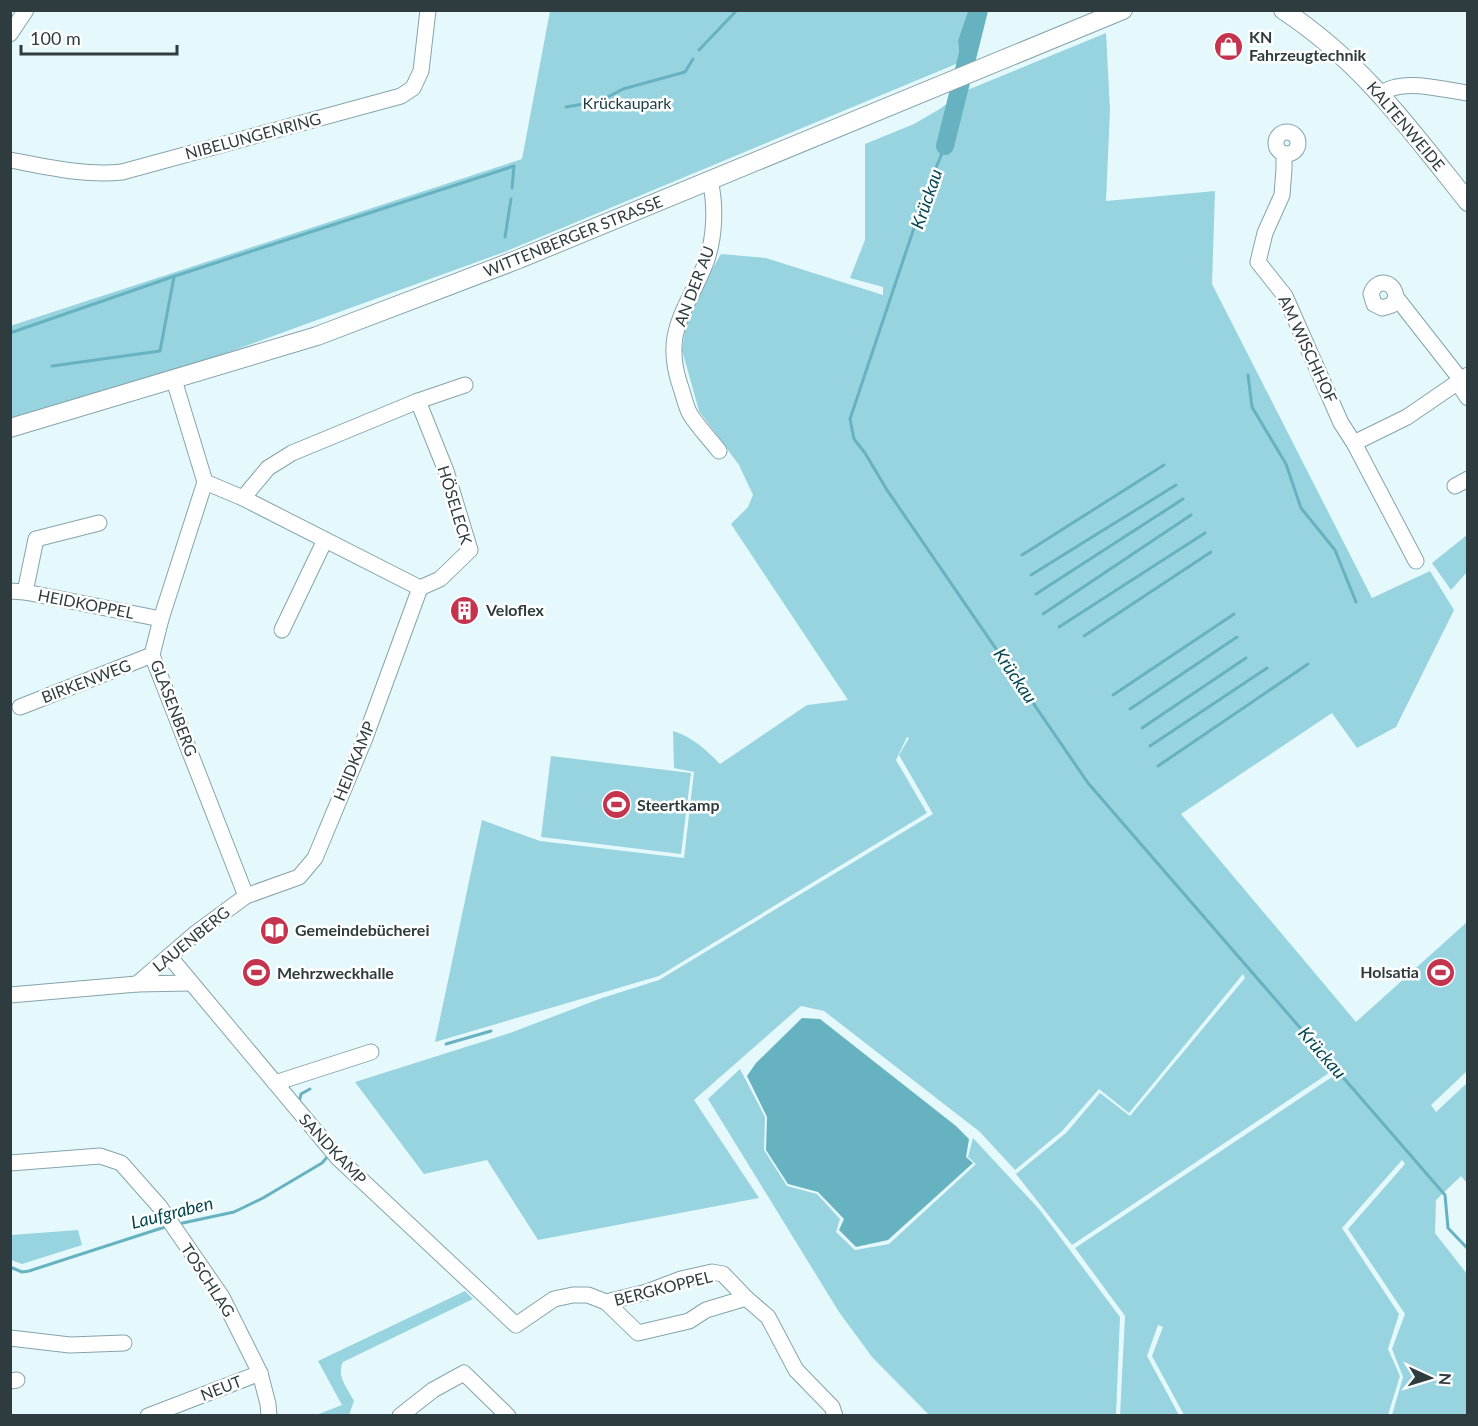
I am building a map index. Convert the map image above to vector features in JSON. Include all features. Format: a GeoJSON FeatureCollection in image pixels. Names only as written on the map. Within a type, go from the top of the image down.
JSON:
{"type":"FeatureCollection","features":[{"type":"Feature","properties":{"kind":"main road","name":"WITTENBERGER STRASSE"},"geometry":{"type":"LineString","coordinates":[[10,428],[317,336],[519,259],[1123,10]]}},
{"type":"Feature","properties":{"kind":"main road","name":"KALTENWEIDE"},"geometry":{"type":"LineString","coordinates":[[1282,10],[1309,27],[1333,47],[1381,94],[1467,202]]}},
{"type":"Feature","properties":{"kind":"street"},"geometry":{"type":"LineString","coordinates":[[10,34],[26,10]]}},
{"type":"Feature","properties":{"kind":"street","name":"NIBELUNGENRING"},"geometry":{"type":"LineString","coordinates":[[10,160],[85,172],[105,174],[122,172],[401,96],[413,88],[421,71],[428,10]]}},
{"type":"Feature","properties":{"kind":"street"},"geometry":{"type":"LineString","coordinates":[[1381,94],[1386,89],[1403,84],[1467,93]]}},
{"type":"Feature","properties":{"kind":"street","name":"AM WISCHHOF"},"geometry":{"type":"LineString","coordinates":[[1284,154],[1282,195],[1265,233],[1258,262],[1286,297],[1341,423],[1354,443],[1416,561]]}},
{"type":"Feature","properties":{"kind":"street","name":"AN DER AU"},"geometry":{"type":"LineString","coordinates":[[710,180],[714,213],[712,242],[705,263],[680,316],[673,351],[674,368],[690,414],[719,451]]}},
{"type":"Feature","properties":{"kind":"street"},"geometry":{"type":"LineString","coordinates":[[1396,297],[1464,378]]}},
{"type":"Feature","properties":{"kind":"street"},"geometry":{"type":"LineString","coordinates":[[1354,443],[1407,417],[1464,378]]}},
{"type":"Feature","properties":{"kind":"street"},"geometry":{"type":"LineString","coordinates":[[1464,378],[1461,388],[1467,398]]}},
{"type":"Feature","properties":{"kind":"street"},"geometry":{"type":"LineString","coordinates":[[174,380],[205,482],[243,498],[420,588]]}},
{"type":"Feature","properties":{"kind":"street"},"geometry":{"type":"LineString","coordinates":[[243,498],[268,468],[292,453],[418,401],[465,385]]}},
{"type":"Feature","properties":{"kind":"street","name":"HÖSELECK"},"geometry":{"type":"LineString","coordinates":[[418,401],[446,471],[470,550],[440,579],[420,588]]}},
{"type":"Feature","properties":{"kind":"street","name":"GLASENBERG"},"geometry":{"type":"LineString","coordinates":[[205,482],[152,655],[246,896]]}},
{"type":"Feature","properties":{"kind":"street"},"geometry":{"type":"LineString","coordinates":[[18,591],[36,539],[99,522]]}},
{"type":"Feature","properties":{"kind":"street"},"geometry":{"type":"LineString","coordinates":[[282,630],[325,540]]}},
{"type":"Feature","properties":{"kind":"street","name":"HEIDKAMP"},"geometry":{"type":"LineString","coordinates":[[246,896],[298,878],[315,858],[364,738],[420,588]]}},
{"type":"Feature","properties":{"kind":"street","name":"HEIDKOPPEL"},"geometry":{"type":"LineString","coordinates":[[18,591],[161,620]]}},
{"type":"Feature","properties":{"kind":"street","name":"BIRKENWEG"},"geometry":{"type":"LineString","coordinates":[[20,707],[152,655]]}},
{"type":"Feature","properties":{"kind":"street","name":"LAUENBERG"},"geometry":{"type":"LineString","coordinates":[[137,984],[196,933],[246,896]]}},
{"type":"Feature","properties":{"kind":"street","name":"SANDKAMP"},"geometry":{"type":"LineString","coordinates":[[169,956],[338,1158],[516,1324]]}},
{"type":"Feature","properties":{"kind":"street","name":"LAUENBERG"},"geometry":{"type":"LineString","coordinates":[[10,995],[137,984],[190,983]]}},
{"type":"Feature","properties":{"kind":"street"},"geometry":{"type":"LineString","coordinates":[[275,1083],[370,1052]]}},
{"type":"Feature","properties":{"kind":"street","name":"TOSCHLAG"},"geometry":{"type":"LineString","coordinates":[[10,1163],[100,1156],[121,1163],[160,1207],[222,1297],[260,1373],[269,1416]]}},
{"type":"Feature","properties":{"kind":"street","name":"BERGKOPPEL"},"geometry":{"type":"LineString","coordinates":[[606,1302],[629,1298],[712,1272],[723,1274],[768,1317],[796,1371],[832,1407],[835,1416]]}},
{"type":"Feature","properties":{"kind":"street","name":"BERGKOPPEL"},"geometry":{"type":"LineString","coordinates":[[516,1324],[554,1299],[588,1295],[606,1302],[638,1333],[689,1321],[706,1310],[746,1298]]}},
{"type":"Feature","properties":{"kind":"street"},"geometry":{"type":"LineString","coordinates":[[10,1338],[70,1345],[124,1343]]}},
{"type":"Feature","properties":{"kind":"street","name":"NEUT"},"geometry":{"type":"LineString","coordinates":[[148,1416],[260,1373]]}},
{"type":"Feature","properties":{"kind":"street"},"geometry":{"type":"LineString","coordinates":[[400,1416],[433,1390],[464,1373],[508,1416]]}},
{"type":"Feature","properties":{"kind":"green space","name":"Krückaupark"},"geometry":{"type":"Polygon","coordinates":[[[550,11],[968,11],[958,40],[959,54],[956,64],[507,251],[218,356],[11,420],[10,326],[522,159],[550,11]]]}},
{"type":"Feature","properties":{"kind":"green space"},"geometry":{"type":"Polygon","coordinates":[[[1106,33],[1110,110],[1106,201],[1215,191],[1212,284],[1372,598],[1430,571],[1454,610],[1396,727],[1357,748],[1332,713],[1181,814],[1356,1022],[1467,922],[1467,1071],[1431,1105],[1436,1112],[1467,1083],[1467,1183],[1461,1176],[1436,1200],[1435,1233],[1467,1274],[1467,1415],[1392,1415],[1403,1377],[1392,1349],[1405,1314],[1348,1229],[1405,1164],[1402,1160],[1342,1228],[1399,1314],[1388,1349],[1400,1376],[1388,1415],[1184,1415],[1152,1356],[1163,1327],[1158,1325],[1147,1356],[1179,1415],[1120,1415],[1125,1316],[1075,1248],[1332,1077],[1329,1073],[1072,1245],[1016,1174],[1066,1133],[1100,1093],[1130,1116],[1245,978],[1243,974],[1129,1113],[1099,1089],[1062,1131],[1015,1170],[980,1132],[824,1011],[801,1006],[694,1100],[759,1198],[538,1240],[487,1160],[424,1174],[355,1082],[510,1033],[602,998],[659,980],[933,814],[899,755],[909,738],[907,737],[896,760],[927,813],[659,976],[435,1042],[482,820],[540,841],[684,858],[694,772],[674,768],[673,731],[693,740],[720,764],[807,705],[848,700],[731,524],[748,507],[753,495],[739,465],[699,411],[682,350],[687,317],[721,254],[766,258],[883,295],[883,287],[850,278],[865,240],[865,144],[914,124],[965,91],[1106,33]]]}},
{"type":"Feature","properties":{"kind":"green space"},"geometry":{"type":"Polygon","coordinates":[[[1467,535],[1467,572],[1451,590],[1432,563],[1467,535]]]}},
{"type":"Feature","properties":{"kind":"green space","name":"Steertkamp"},"geometry":{"type":"Polygon","coordinates":[[[551,756],[691,773],[681,854],[541,837],[551,756]]]}},
{"type":"Feature","properties":{"kind":"green space"},"geometry":{"type":"Polygon","coordinates":[[[740,1069],[765,1117],[764,1150],[787,1186],[817,1194],[840,1219],[836,1232],[855,1250],[889,1244],[976,1164],[968,1157],[973,1138],[1039,1209],[1120,1317],[1116,1415],[929,1415],[872,1357],[839,1312],[708,1099],[740,1069]]]}},
{"type":"Feature","properties":{"kind":"green space"},"geometry":{"type":"Polygon","coordinates":[[[78,1230],[82,1245],[22,1264],[11,1260],[11,1235],[78,1230]]]}},
{"type":"Feature","properties":{"kind":"green space"},"geometry":{"type":"Polygon","coordinates":[[[465,1291],[473,1299],[343,1362],[342,1377],[354,1401],[349,1415],[316,1415],[342,1405],[318,1361],[465,1291]]]}},
{"type":"Feature","properties":{"kind":"shaded area"},"geometry":{"type":"Polygon","coordinates":[[[968,11],[987,11],[979,28],[976,54],[956,64],[959,53],[958,40],[968,11]]]}},
{"type":"Feature","properties":{"kind":"shaded area"},"geometry":{"type":"Polygon","coordinates":[[[802,1018],[820,1019],[956,1126],[969,1139],[966,1157],[973,1163],[888,1240],[856,1247],[839,1230],[844,1219],[818,1192],[788,1184],[766,1150],[767,1117],[747,1076],[756,1063],[802,1018]]]}},
{"type":"Feature","properties":{"kind":"waterway"},"geometry":{"type":"LineString","coordinates":[[699,50],[737,10]]}},
{"type":"Feature","properties":{"kind":"waterway","name":"Krückau"},"geometry":{"type":"LineString","coordinates":[[945,146],[979,10]]}},
{"type":"Feature","properties":{"kind":"waterway"},"geometry":{"type":"LineString","coordinates":[[566,107],[600,101],[623,89],[685,72],[693,59]]}},
{"type":"Feature","properties":{"kind":"waterway","name":"Krückau"},"geometry":{"type":"LineString","coordinates":[[945,146],[926,192],[850,419],[854,439],[1088,783],[1445,1195],[1448,1228],[1468,1249]]}},
{"type":"Feature","properties":{"kind":"waterway"},"geometry":{"type":"LineString","coordinates":[[10,333],[172,277],[514,166],[512,188]]}},
{"type":"Feature","properties":{"kind":"waterway"},"geometry":{"type":"LineString","coordinates":[[505,237],[511,199]]}},
{"type":"Feature","properties":{"kind":"waterway"},"geometry":{"type":"LineString","coordinates":[[52,366],[160,351],[174,277]]}},
{"type":"Feature","properties":{"kind":"waterway"},"geometry":{"type":"LineString","coordinates":[[1248,375],[1252,407],[1286,464],[1301,508],[1335,550],[1356,602]]}},
{"type":"Feature","properties":{"kind":"waterway"},"geometry":{"type":"LineString","coordinates":[[1022,555],[1164,465]]}},
{"type":"Feature","properties":{"kind":"waterway"},"geometry":{"type":"LineString","coordinates":[[1031,575],[1176,485]]}},
{"type":"Feature","properties":{"kind":"waterway"},"geometry":{"type":"LineString","coordinates":[[1036,594],[1183,499]]}},
{"type":"Feature","properties":{"kind":"waterway"},"geometry":{"type":"LineString","coordinates":[[1043,614],[1191,515]]}},
{"type":"Feature","properties":{"kind":"waterway"},"geometry":{"type":"LineString","coordinates":[[1059,627],[1205,533]]}},
{"type":"Feature","properties":{"kind":"waterway"},"geometry":{"type":"LineString","coordinates":[[1084,636],[1211,552]]}},
{"type":"Feature","properties":{"kind":"waterway"},"geometry":{"type":"LineString","coordinates":[[1113,695],[1234,614]]}},
{"type":"Feature","properties":{"kind":"waterway"},"geometry":{"type":"LineString","coordinates":[[1130,709],[1237,637]]}},
{"type":"Feature","properties":{"kind":"waterway"},"geometry":{"type":"LineString","coordinates":[[1142,728],[1246,658]]}},
{"type":"Feature","properties":{"kind":"waterway"},"geometry":{"type":"LineString","coordinates":[[1158,766],[1308,664]]}},
{"type":"Feature","properties":{"kind":"waterway"},"geometry":{"type":"LineString","coordinates":[[1150,746],[1267,668]]}},
{"type":"Feature","properties":{"kind":"waterway","name":"Laufgraben"},"geometry":{"type":"LineString","coordinates":[[446,1044],[491,1031]]}},
{"type":"Feature","properties":{"kind":"waterway","name":"Laufgraben"},"geometry":{"type":"LineString","coordinates":[[299,1102],[301,1094],[310,1089]]}},
{"type":"Feature","properties":{"kind":"waterway","name":"Laufgraben"},"geometry":{"type":"LineString","coordinates":[[178,1224],[234,1212],[263,1198],[322,1163],[329,1155]]}},
{"type":"Feature","properties":{"kind":"waterway","name":"Laufgraben"},"geometry":{"type":"LineString","coordinates":[[10,1267],[22,1272],[29,1271],[168,1226]]}},
{"type":"Feature","properties":{"kind":"place","name":"KN Fahrzeugtechnik"},"geometry":{"type":"Point","coordinates":[1228,46]}},
{"type":"Feature","properties":{"kind":"place","name":"Veloflex"},"geometry":{"type":"Point","coordinates":[465,610]}},
{"type":"Feature","properties":{"kind":"place","name":"Steertkamp"},"geometry":{"type":"Point","coordinates":[616,805]}},
{"type":"Feature","properties":{"kind":"place","name":"Gemeindebücherei"},"geometry":{"type":"Point","coordinates":[274,930]}},
{"type":"Feature","properties":{"kind":"place","name":"Holsatia"},"geometry":{"type":"Point","coordinates":[1440,972]}},
{"type":"Feature","properties":{"kind":"place","name":"Mehrzweckhalle"},"geometry":{"type":"Point","coordinates":[256,973]}}]}
